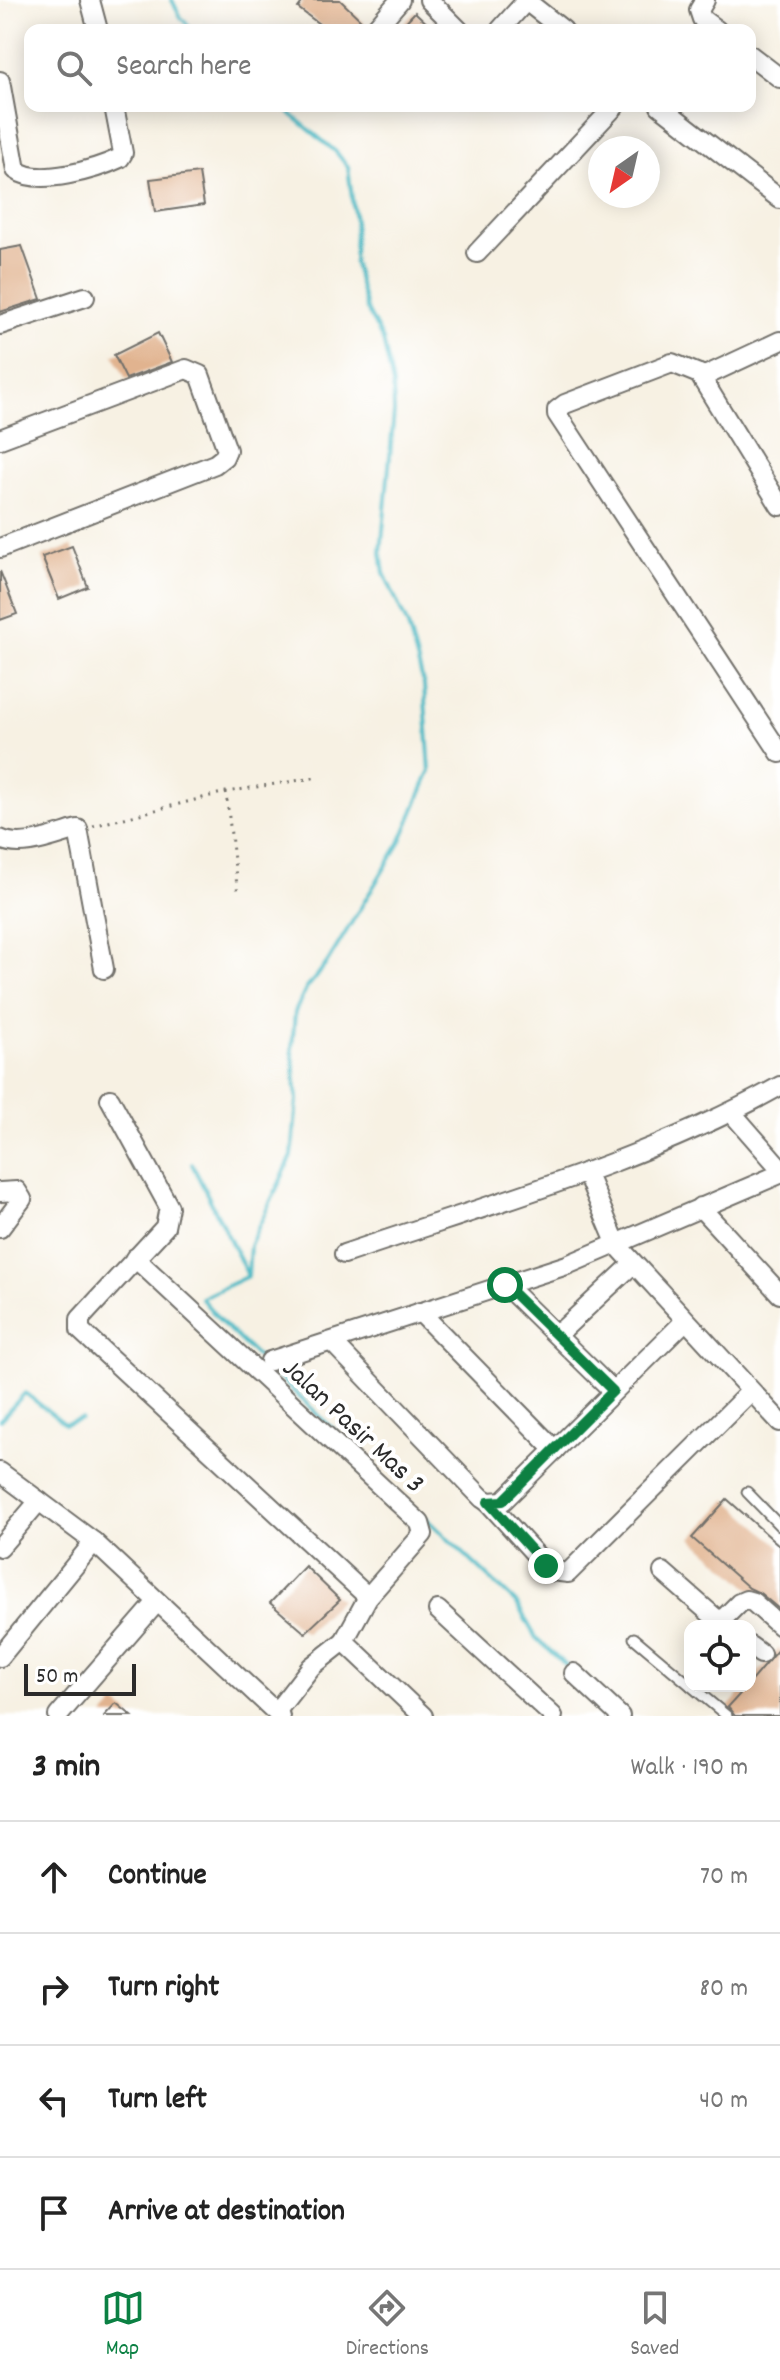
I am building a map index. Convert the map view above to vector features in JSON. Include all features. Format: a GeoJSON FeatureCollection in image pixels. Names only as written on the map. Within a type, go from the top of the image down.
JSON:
{"type":"FeatureCollection","features":[{"type":"Feature","properties":{"kind":"street"},"geometry":{"type":"LineString","coordinates":[[90,0],[96,24]]}},
{"type":"Feature","properties":{"kind":"street"},"geometry":{"type":"LineString","coordinates":[[379,24],[400,0]]}},
{"type":"Feature","properties":{"kind":"street"},"geometry":{"type":"LineString","coordinates":[[429,0],[453,24]]}},
{"type":"Feature","properties":{"kind":"street"},"geometry":{"type":"LineString","coordinates":[[705,0],[699,10],[700,15],[710,24]]}},
{"type":"Feature","properties":{"kind":"street"},"geometry":{"type":"LineString","coordinates":[[505,24],[526,1],[555,24]]}},
{"type":"Feature","properties":{"kind":"street"},"geometry":{"type":"LineString","coordinates":[[756,60],[780,78]]}},
{"type":"Feature","properties":{"kind":"street"},"geometry":{"type":"LineString","coordinates":[[0,81],[16,170],[24,176],[43,178],[120,158],[123,153],[115,112]]}},
{"type":"Feature","properties":{"kind":"street"},"geometry":{"type":"LineString","coordinates":[[477,253],[609,112]]}},
{"type":"Feature","properties":{"kind":"street"},"geometry":{"type":"LineString","coordinates":[[668,112],[780,199]]}},
{"type":"Feature","properties":{"kind":"street"},"geometry":{"type":"LineString","coordinates":[[0,325],[85,297]]}},
{"type":"Feature","properties":{"kind":"street"},"geometry":{"type":"LineString","coordinates":[[780,341],[705,376],[672,363],[565,404],[559,407],[557,414],[780,753]]}},
{"type":"Feature","properties":{"kind":"street"},"geometry":{"type":"LineString","coordinates":[[0,439],[186,369],[200,375],[227,450],[215,464],[0,548]]}},
{"type":"Feature","properties":{"kind":"street"},"geometry":{"type":"LineString","coordinates":[[699,374],[780,506]]}},
{"type":"Feature","properties":{"kind":"street"},"geometry":{"type":"LineString","coordinates":[[0,839],[8,843],[28,842],[78,829],[104,969]]}},
{"type":"Feature","properties":{"kind":"street"},"geometry":{"type":"LineString","coordinates":[[344,1254],[586,1172],[732,1113],[780,1086]]}},
{"type":"Feature","properties":{"kind":"street"},"geometry":{"type":"LineString","coordinates":[[110,1099],[169,1207],[165,1227],[80,1319],[82,1333],[368,1597]]}},
{"type":"Feature","properties":{"kind":"street"},"geometry":{"type":"LineString","coordinates":[[732,1113],[780,1168]]}},
{"type":"Feature","properties":{"kind":"street"},"geometry":{"type":"LineString","coordinates":[[586,1172],[617,1245],[780,1422]]}},
{"type":"Feature","properties":{"kind":"street"},"geometry":{"type":"LineString","coordinates":[[270,1361],[505,1285],[617,1245],[780,1174]]}},
{"type":"Feature","properties":{"kind":"street"},"geometry":{"type":"LineString","coordinates":[[0,1228],[20,1204],[21,1194],[8,1191]]}},
{"type":"Feature","properties":{"kind":"street"},"geometry":{"type":"LineString","coordinates":[[700,1207],[780,1294]]}},
{"type":"Feature","properties":{"kind":"street","name":"Jalan Pasir Mas 3"},"geometry":{"type":"LineString","coordinates":[[135,1258],[420,1523],[423,1534],[368,1597],[344,1641]]}},
{"type":"Feature","properties":{"kind":"street"},"geometry":{"type":"LineString","coordinates":[[557,1335],[633,1264]]}},
{"type":"Feature","properties":{"kind":"street"},"geometry":{"type":"LineString","coordinates":[[505,1285],[613,1391]]}},
{"type":"Feature","properties":{"kind":"street"},"geometry":{"type":"LineString","coordinates":[[420,1312],[555,1450]]}},
{"type":"Feature","properties":{"kind":"street"},"geometry":{"type":"LineString","coordinates":[[488,1502],[503,1501],[685,1321]]}},
{"type":"Feature","properties":{"kind":"street"},"geometry":{"type":"LineString","coordinates":[[332,1342],[546,1566],[552,1571],[568,1573],[750,1392]]}},
{"type":"Feature","properties":{"kind":"street"},"geometry":{"type":"LineString","coordinates":[[0,1472],[94,1542],[278,1714],[311,1667],[344,1641],[423,1716]]}},
{"type":"Feature","properties":{"kind":"street"},"geometry":{"type":"LineString","coordinates":[[0,1547],[39,1501]]}},
{"type":"Feature","properties":{"kind":"street"},"geometry":{"type":"LineString","coordinates":[[0,1657],[94,1542]]}},
{"type":"Feature","properties":{"kind":"street"},"geometry":{"type":"LineString","coordinates":[[663,1572],[718,1620]]}},
{"type":"Feature","properties":{"kind":"street"},"geometry":{"type":"LineString","coordinates":[[726,1620],[739,1603],[746,1600],[753,1602],[780,1626]]}},
{"type":"Feature","properties":{"kind":"street"},"geometry":{"type":"LineString","coordinates":[[58,1716],[157,1602]]}},
{"type":"Feature","properties":{"kind":"street"},"geometry":{"type":"LineString","coordinates":[[438,1610],[553,1716]]}},
{"type":"Feature","properties":{"kind":"street"},"geometry":{"type":"LineString","coordinates":[[574,1673],[620,1716]]}},
{"type":"Feature","properties":{"kind":"lane"},"geometry":{"type":"LineString","coordinates":[[747,1492],[780,1526]]}},
{"type":"Feature","properties":{"kind":"lane"},"geometry":{"type":"LineString","coordinates":[[634,1638],[684,1680]]}},
{"type":"Feature","properties":{"kind":"lane"},"geometry":{"type":"LineString","coordinates":[[698,1692],[727,1716]]}},
{"type":"Feature","properties":{"kind":"path"},"geometry":{"type":"LineString","coordinates":[[78,829],[226,792],[319,777]]}},
{"type":"Feature","properties":{"kind":"path"},"geometry":{"type":"LineString","coordinates":[[226,792],[238,894]]}},
{"type":"Feature","properties":{"kind":"building"},"geometry":{"type":"Polygon","coordinates":[[[304,0],[340,0],[364,23],[319,24],[298,8],[304,0]]]}},
{"type":"Feature","properties":{"kind":"building"},"geometry":{"type":"Polygon","coordinates":[[[415,12],[428,24],[404,24],[415,12]]]}},
{"type":"Feature","properties":{"kind":"building"},"geometry":{"type":"Polygon","coordinates":[[[199,173],[204,205],[155,212],[150,179],[199,173]]]}},
{"type":"Feature","properties":{"kind":"building"},"geometry":{"type":"Polygon","coordinates":[[[22,246],[41,299],[0,312],[0,250],[22,246]]]}},
{"type":"Feature","properties":{"kind":"building"},"geometry":{"type":"Polygon","coordinates":[[[158,333],[172,362],[126,379],[114,355],[158,333]]]}},
{"type":"Feature","properties":{"kind":"building"},"geometry":{"type":"Polygon","coordinates":[[[72,546],[88,587],[59,599],[42,557],[72,546]]]}},
{"type":"Feature","properties":{"kind":"building"},"geometry":{"type":"Polygon","coordinates":[[[0,571],[17,614],[0,620],[0,571]]]}},
{"type":"Feature","properties":{"kind":"building"},"geometry":{"type":"Polygon","coordinates":[[[727,1499],[780,1546],[780,1610],[749,1588],[692,1538],[727,1499]]]}},
{"type":"Feature","properties":{"kind":"building"},"geometry":{"type":"Polygon","coordinates":[[[305,1566],[340,1600],[305,1633],[270,1603],[305,1566]]]}},
{"type":"Feature","properties":{"kind":"building"},"geometry":{"type":"Polygon","coordinates":[[[780,1647],[780,1716],[735,1716],[728,1707],[742,1692],[756,1692],[756,1675],[780,1647]]]}},
{"type":"Feature","properties":{"kind":"building"},"geometry":{"type":"Polygon","coordinates":[[[116,1703],[132,1716],[104,1716],[116,1703]]]}},
{"type":"Feature","properties":{"kind":"waterway"},"geometry":{"type":"LineString","coordinates":[[172,0],[187,24]]}},
{"type":"Feature","properties":{"kind":"waterway"},"geometry":{"type":"LineString","coordinates":[[288,112],[336,152],[348,167],[355,222],[354,262],[366,308],[383,340],[393,385],[394,412],[381,553],[384,573],[408,626],[424,685],[430,772],[400,843],[327,963],[306,989],[295,1012],[292,1049],[297,1100],[292,1156],[250,1245],[248,1276],[201,1298],[223,1324],[374,1468]]}},
{"type":"Feature","properties":{"kind":"waterway"},"geometry":{"type":"LineString","coordinates":[[192,1164],[248,1276]]}},
{"type":"Feature","properties":{"kind":"waterway"},"geometry":{"type":"LineString","coordinates":[[0,1420],[25,1393],[65,1424],[81,1419]]}},
{"type":"Feature","properties":{"kind":"waterway"},"geometry":{"type":"LineString","coordinates":[[426,1518],[517,1604],[536,1638],[571,1670]]}},
{"type":"Feature","properties":{"kind":"route"},"geometry":{"type":"LineString","coordinates":[[505,1285],[613,1391],[503,1501],[488,1502],[546,1566]]}}]}
